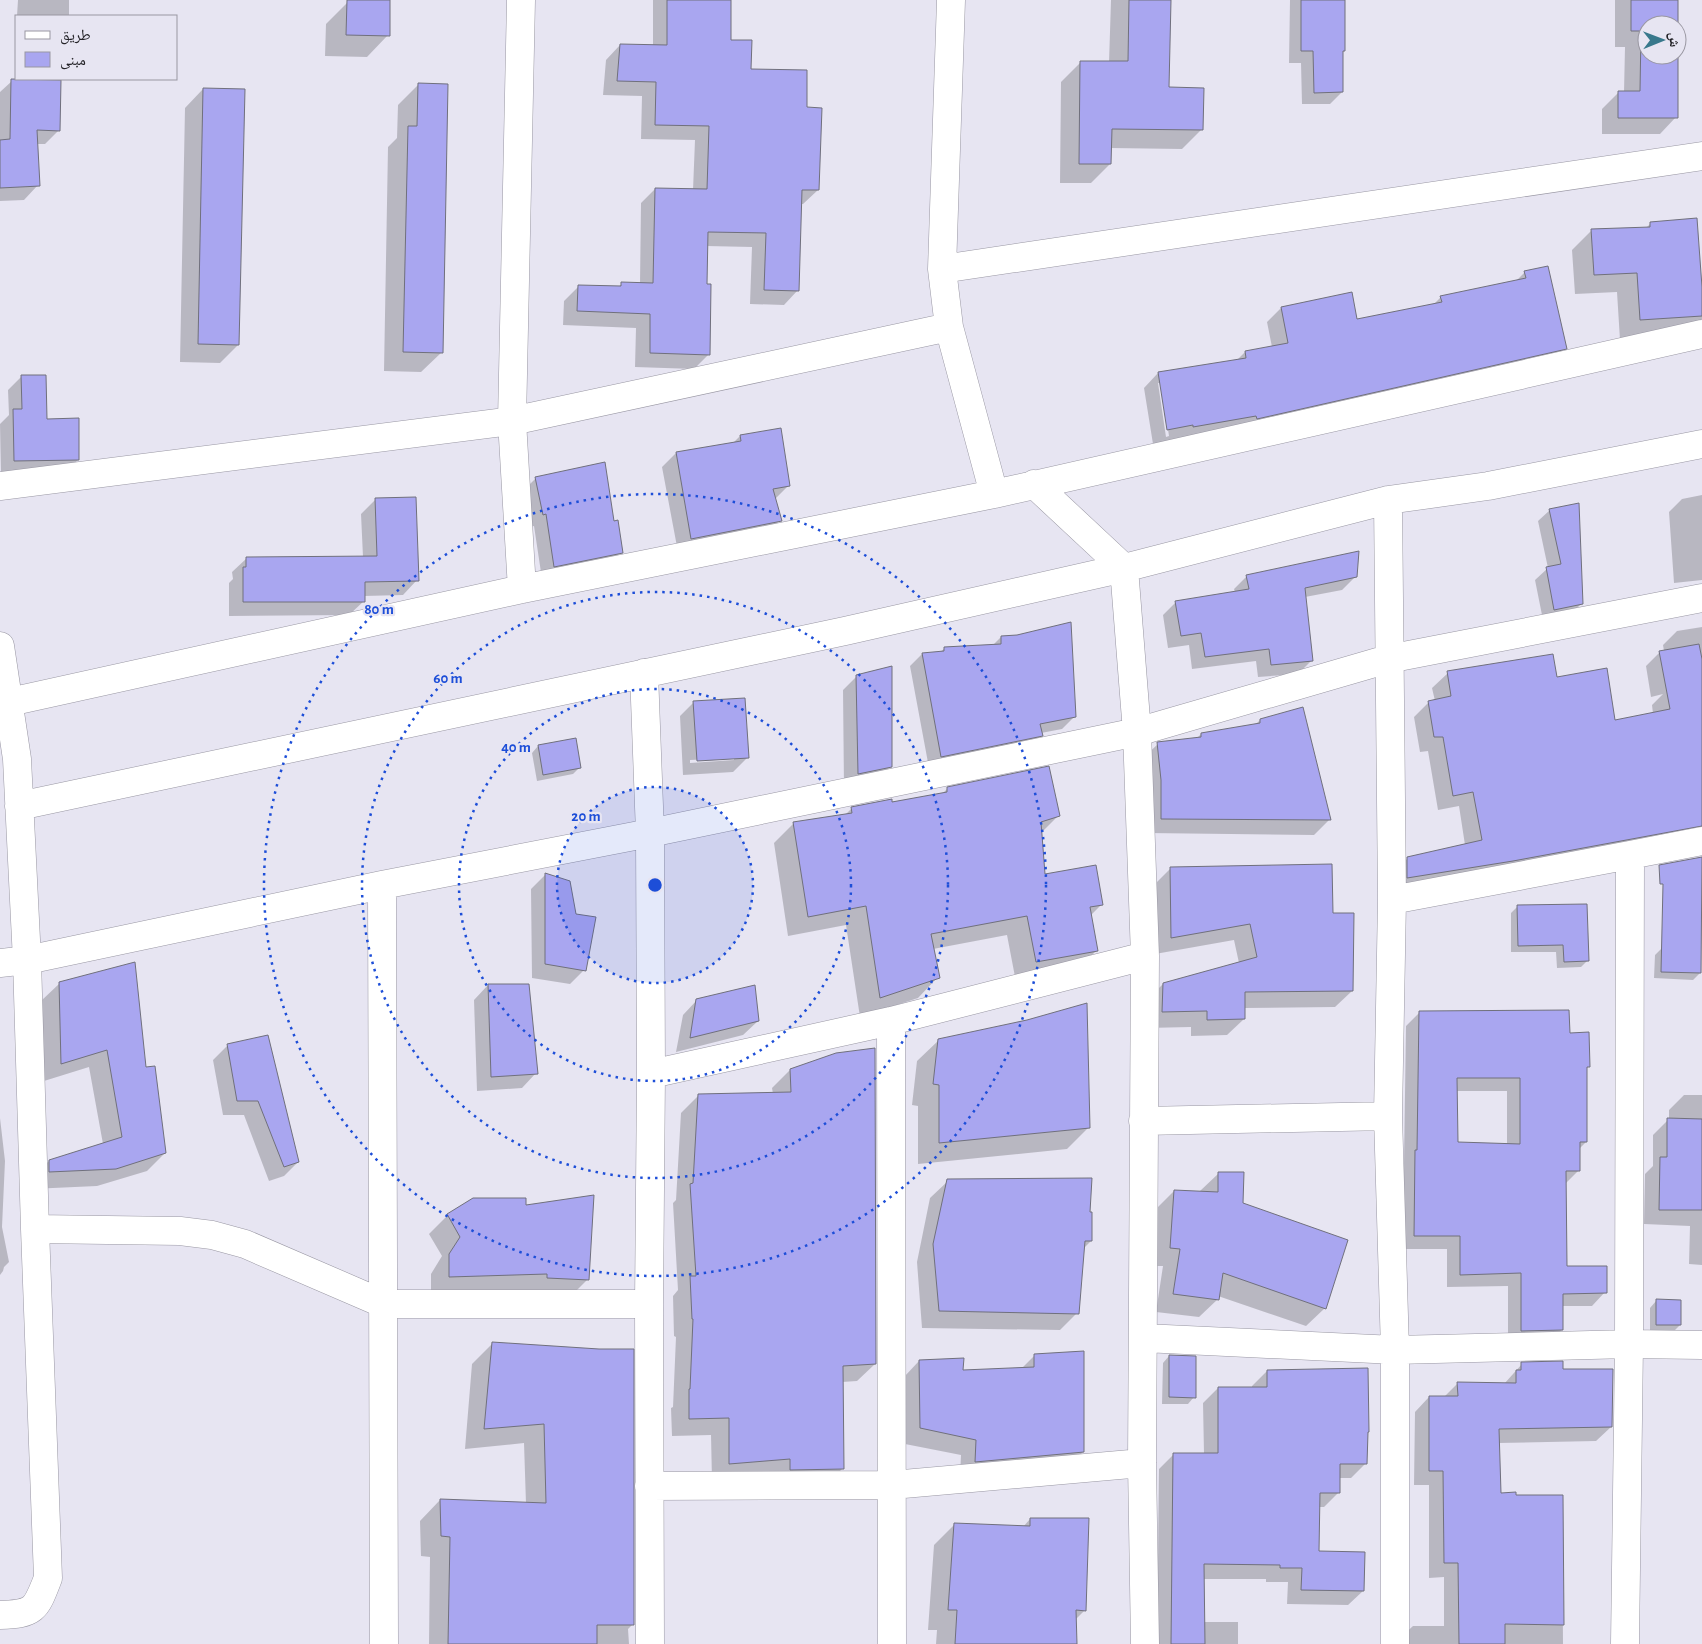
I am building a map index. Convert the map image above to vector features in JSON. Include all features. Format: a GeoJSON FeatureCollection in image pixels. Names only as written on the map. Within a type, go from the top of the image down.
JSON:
{"type":"FeatureCollection","features":[{"type":"Feature","properties":{"kind":"street"},"geometry":{"type":"LineString","coordinates":[[521,0],[512,421],[522,589]]}},
{"type":"Feature","properties":{"kind":"street"},"geometry":{"type":"LineString","coordinates":[[951,0],[942,269],[949,328],[994,494]]}},
{"type":"Feature","properties":{"kind":"street"},"geometry":{"type":"LineString","coordinates":[[942,269],[1702,156]]}},
{"type":"Feature","properties":{"kind":"street"},"geometry":{"type":"LineString","coordinates":[[0,486],[512,421],[949,328]]}},
{"type":"Feature","properties":{"kind":"street"},"geometry":{"type":"LineString","coordinates":[[4,703],[522,589],[994,494],[1702,334]]}},
{"type":"Feature","properties":{"kind":"street"},"geometry":{"type":"LineString","coordinates":[[12,790],[644,673],[845,631],[1124,568],[1388,500],[1488,486],[1702,444]]}},
{"type":"Feature","properties":{"kind":"street"},"geometry":{"type":"LineString","coordinates":[[1034,484],[1124,568],[1136,732],[1145,956],[1142,1463],[1145,1644]]}},
{"type":"Feature","properties":{"kind":"street"},"geometry":{"type":"LineString","coordinates":[[1388,500],[1388,659],[1392,900],[1388,1116],[1395,1350],[1395,1644]]}},
{"type":"Feature","properties":{"kind":"street"},"geometry":{"type":"LineString","coordinates":[[0,963],[27,960],[382,885],[650,833],[1136,732],[1388,659],[1702,598]]}},
{"type":"Feature","properties":{"kind":"street"},"geometry":{"type":"LineString","coordinates":[[0,646],[4,703],[17,759],[12,790],[27,960],[48,1578],[38,1604],[22,1614],[0,1615]]}},
{"type":"Feature","properties":{"kind":"street"},"geometry":{"type":"LineString","coordinates":[[644,673],[650,833],[650,1644]]}},
{"type":"Feature","properties":{"kind":"street"},"geometry":{"type":"LineString","coordinates":[[1392,900],[1702,841]]}},
{"type":"Feature","properties":{"kind":"street"},"geometry":{"type":"LineString","coordinates":[[1626,1644],[1630,856]]}},
{"type":"Feature","properties":{"kind":"street"},"geometry":{"type":"LineString","coordinates":[[382,885],[384,1644]]}},
{"type":"Feature","properties":{"kind":"street"},"geometry":{"type":"LineString","coordinates":[[651,1074],[890,1020],[1145,956]]}},
{"type":"Feature","properties":{"kind":"street"},"geometry":{"type":"LineString","coordinates":[[890,1020],[892,1644]]}},
{"type":"Feature","properties":{"kind":"street"},"geometry":{"type":"LineString","coordinates":[[1143,1120],[1388,1116]]}},
{"type":"Feature","properties":{"kind":"street"},"geometry":{"type":"LineString","coordinates":[[35,1229],[180,1231],[212,1235],[245,1244],[384,1304],[649,1304]]}},
{"type":"Feature","properties":{"kind":"street"},"geometry":{"type":"LineString","coordinates":[[1144,1338],[1395,1350],[1629,1344],[1702,1345]]}},
{"type":"Feature","properties":{"kind":"street"},"geometry":{"type":"LineString","coordinates":[[649,1486],[892,1485],[1142,1463]]}},
{"type":"Feature","properties":{"kind":"building"},"geometry":{"type":"Polygon","coordinates":[[[347,0],[390,0],[390,36],[346,35],[347,0]]]}},
{"type":"Feature","properties":{"kind":"building"},"geometry":{"type":"Polygon","coordinates":[[[667,0],[731,0],[731,40],[752,40],[751,69],[807,70],[807,107],[822,108],[819,190],[802,190],[799,291],[764,290],[766,233],[708,232],[707,284],[711,284],[710,355],[650,353],[650,314],[577,311],[578,285],[621,286],[621,282],[653,283],[655,188],[707,189],[709,126],[655,125],[656,82],[617,81],[620,44],[667,45],[667,0]]]}},
{"type":"Feature","properties":{"kind":"building"},"geometry":{"type":"Polygon","coordinates":[[[1129,0],[1171,0],[1169,87],[1204,88],[1203,130],[1112,129],[1111,164],[1079,164],[1080,61],[1128,61],[1129,0]]]}},
{"type":"Feature","properties":{"kind":"building"},"geometry":{"type":"Polygon","coordinates":[[[1301,0],[1345,0],[1343,92],[1314,93],[1313,51],[1301,51],[1301,0]]]}},
{"type":"Feature","properties":{"kind":"building"},"geometry":{"type":"Polygon","coordinates":[[[1631,0],[1678,0],[1678,15],[1637,15],[1637,31],[1631,31],[1631,0]]]}},
{"type":"Feature","properties":{"kind":"building"},"geometry":{"type":"Polygon","coordinates":[[[1640,65],[1678,65],[1678,118],[1618,118],[1618,91],[1640,91],[1640,65]]]}},
{"type":"Feature","properties":{"kind":"building"},"geometry":{"type":"Polygon","coordinates":[[[11,79],[61,80],[60,131],[37,130],[40,186],[0,188],[0,140],[10,139],[11,79]]]}},
{"type":"Feature","properties":{"kind":"building"},"geometry":{"type":"Polygon","coordinates":[[[418,83],[448,84],[443,353],[403,352],[408,126],[417,126],[418,83]]]}},
{"type":"Feature","properties":{"kind":"building"},"geometry":{"type":"Polygon","coordinates":[[[203,88],[245,89],[239,345],[198,344],[203,88]]]}},
{"type":"Feature","properties":{"kind":"building"},"geometry":{"type":"Polygon","coordinates":[[[1697,218],[1702,316],[1640,320],[1637,273],[1594,275],[1591,229],[1650,227],[1650,222],[1697,218]]]}},
{"type":"Feature","properties":{"kind":"building"},"geometry":{"type":"Polygon","coordinates":[[[1548,266],[1567,349],[1257,419],[1256,416],[1167,430],[1158,372],[1246,358],[1245,351],[1288,343],[1281,307],[1352,292],[1357,319],[1442,302],[1440,296],[1526,278],[1524,271],[1548,266]]]}},
{"type":"Feature","properties":{"kind":"building"},"geometry":{"type":"Polygon","coordinates":[[[21,375],[46,375],[47,419],[79,418],[79,460],[14,461],[13,409],[22,409],[21,375]]]}},
{"type":"Feature","properties":{"kind":"building"},"geometry":{"type":"Polygon","coordinates":[[[781,428],[790,486],[773,489],[782,521],[691,539],[676,452],[741,441],[740,435],[781,428]]]}},
{"type":"Feature","properties":{"kind":"building"},"geometry":{"type":"Polygon","coordinates":[[[605,462],[614,521],[618,520],[623,553],[554,567],[546,514],[543,515],[535,477],[605,462]]]}},
{"type":"Feature","properties":{"kind":"building"},"geometry":{"type":"Polygon","coordinates":[[[416,497],[419,581],[365,582],[365,602],[243,602],[243,567],[246,567],[246,557],[377,556],[375,498],[416,497]]]}},
{"type":"Feature","properties":{"kind":"building"},"geometry":{"type":"Polygon","coordinates":[[[1579,503],[1583,604],[1554,610],[1546,567],[1561,564],[1549,509],[1579,503]]]}},
{"type":"Feature","properties":{"kind":"building"},"geometry":{"type":"Polygon","coordinates":[[[1359,551],[1357,577],[1305,588],[1313,661],[1271,665],[1269,649],[1205,657],[1201,633],[1181,636],[1175,601],[1249,589],[1246,575],[1359,551]]]}},
{"type":"Feature","properties":{"kind":"building"},"geometry":{"type":"Polygon","coordinates":[[[1071,622],[1076,717],[1040,724],[1043,736],[941,757],[922,653],[944,651],[944,647],[1001,644],[1001,636],[1017,635],[1071,622]]]}},
{"type":"Feature","properties":{"kind":"building"},"geometry":{"type":"Polygon","coordinates":[[[1699,644],[1702,659],[1702,826],[1513,861],[1407,878],[1407,857],[1482,840],[1473,792],[1453,796],[1443,737],[1434,737],[1428,701],[1451,696],[1447,671],[1553,654],[1557,677],[1607,668],[1615,720],[1670,709],[1659,651],[1699,644]]]}},
{"type":"Feature","properties":{"kind":"building"},"geometry":{"type":"Polygon","coordinates":[[[892,666],[892,767],[858,774],[856,675],[892,666]]]}},
{"type":"Feature","properties":{"kind":"building"},"geometry":{"type":"Polygon","coordinates":[[[745,698],[749,758],[697,761],[693,701],[745,698]]]}},
{"type":"Feature","properties":{"kind":"building"},"geometry":{"type":"Polygon","coordinates":[[[1303,707],[1331,820],[1161,819],[1161,780],[1157,742],[1201,737],[1201,733],[1260,723],[1260,719],[1303,707]]]}},
{"type":"Feature","properties":{"kind":"building"},"geometry":{"type":"Polygon","coordinates":[[[576,738],[581,768],[543,775],[538,745],[576,738]]]}},
{"type":"Feature","properties":{"kind":"building"},"geometry":{"type":"Polygon","coordinates":[[[1049,766],[1060,816],[1041,822],[1045,874],[1096,865],[1103,905],[1090,907],[1098,951],[1036,962],[1027,916],[931,934],[940,978],[880,998],[866,906],[808,917],[793,822],[852,813],[851,807],[892,799],[892,802],[947,792],[947,787],[1049,766]]]}},
{"type":"Feature","properties":{"kind":"building"},"geometry":{"type":"Polygon","coordinates":[[[1702,857],[1701,973],[1661,972],[1663,884],[1660,884],[1659,865],[1702,857]]]}},
{"type":"Feature","properties":{"kind":"building"},"geometry":{"type":"Polygon","coordinates":[[[1332,864],[1333,913],[1354,913],[1353,991],[1245,992],[1245,1019],[1207,1020],[1207,1011],[1162,1012],[1163,983],[1257,957],[1250,924],[1171,938],[1170,867],[1332,864]]]}},
{"type":"Feature","properties":{"kind":"building"},"geometry":{"type":"Polygon","coordinates":[[[545,873],[570,881],[576,914],[596,917],[586,971],[545,964],[545,873]]]}},
{"type":"Feature","properties":{"kind":"building"},"geometry":{"type":"Polygon","coordinates":[[[1587,904],[1589,961],[1564,962],[1563,945],[1518,946],[1517,905],[1587,904]]]}},
{"type":"Feature","properties":{"kind":"building"},"geometry":{"type":"Polygon","coordinates":[[[135,962],[146,1067],[155,1066],[166,1153],[116,1169],[49,1172],[49,1160],[122,1137],[107,1050],[61,1064],[59,982],[135,962]]]}},
{"type":"Feature","properties":{"kind":"building"},"geometry":{"type":"Polygon","coordinates":[[[488,984],[529,984],[538,1074],[491,1077],[488,984]]]}},
{"type":"Feature","properties":{"kind":"building"},"geometry":{"type":"Polygon","coordinates":[[[755,985],[759,1021],[690,1038],[696,999],[755,985]]]}},
{"type":"Feature","properties":{"kind":"building"},"geometry":{"type":"Polygon","coordinates":[[[1087,1003],[1090,1128],[939,1143],[939,1085],[933,1084],[938,1039],[1027,1020],[1087,1003]]]}},
{"type":"Feature","properties":{"kind":"building"},"geometry":{"type":"Polygon","coordinates":[[[1569,1010],[1570,1033],[1589,1032],[1590,1067],[1587,1067],[1587,1142],[1580,1142],[1580,1171],[1566,1171],[1567,1266],[1607,1266],[1607,1293],[1563,1294],[1563,1330],[1521,1331],[1521,1273],[1460,1275],[1460,1236],[1414,1236],[1419,1011],[1569,1010]],[[1457,1078],[1458,1142],[1520,1144],[1520,1078],[1457,1078]]]}},
{"type":"Feature","properties":{"kind":"building"},"geometry":{"type":"Polygon","coordinates":[[[268,1035],[299,1162],[284,1167],[258,1101],[237,1101],[227,1044],[268,1035]]]}},
{"type":"Feature","properties":{"kind":"building"},"geometry":{"type":"Polygon","coordinates":[[[875,1048],[876,1364],[843,1366],[844,1469],[790,1470],[790,1459],[729,1464],[729,1418],[689,1419],[693,1319],[690,1276],[696,1276],[690,1184],[693,1183],[698,1094],[791,1092],[790,1069],[836,1053],[875,1048]]]}},
{"type":"Feature","properties":{"kind":"building"},"geometry":{"type":"Polygon","coordinates":[[[1667,1118],[1702,1119],[1702,1210],[1659,1210],[1660,1157],[1667,1157],[1667,1118]]]}},
{"type":"Feature","properties":{"kind":"building"},"geometry":{"type":"Polygon","coordinates":[[[1218,1172],[1244,1172],[1243,1203],[1348,1240],[1326,1309],[1223,1273],[1219,1300],[1173,1294],[1180,1249],[1170,1248],[1174,1190],[1218,1192],[1218,1172]]]}},
{"type":"Feature","properties":{"kind":"building"},"geometry":{"type":"Polygon","coordinates":[[[1092,1178],[1090,1212],[1092,1212],[1092,1241],[1085,1241],[1079,1314],[939,1311],[933,1244],[947,1179],[1092,1178]]]}},
{"type":"Feature","properties":{"kind":"building"},"geometry":{"type":"Polygon","coordinates":[[[594,1195],[589,1280],[547,1278],[547,1274],[449,1277],[449,1254],[460,1237],[447,1214],[473,1198],[526,1198],[526,1205],[594,1195]]]}},
{"type":"Feature","properties":{"kind":"building"},"geometry":{"type":"Polygon","coordinates":[[[1656,1299],[1681,1300],[1681,1325],[1656,1325],[1656,1299]]]}},
{"type":"Feature","properties":{"kind":"building"},"geometry":{"type":"Polygon","coordinates":[[[492,1342],[599,1349],[634,1349],[634,1625],[597,1625],[597,1644],[448,1644],[450,1537],[441,1536],[440,1499],[546,1503],[544,1424],[484,1429],[492,1342]]]}},
{"type":"Feature","properties":{"kind":"building"},"geometry":{"type":"Polygon","coordinates":[[[1084,1351],[1084,1452],[975,1462],[976,1440],[920,1428],[919,1360],[964,1358],[963,1370],[1034,1367],[1034,1354],[1084,1351]]]}},
{"type":"Feature","properties":{"kind":"building"},"geometry":{"type":"Polygon","coordinates":[[[1169,1355],[1196,1356],[1196,1398],[1169,1397],[1169,1355]]]}},
{"type":"Feature","properties":{"kind":"building"},"geometry":{"type":"Polygon","coordinates":[[[1563,1361],[1563,1369],[1613,1369],[1612,1427],[1499,1429],[1501,1493],[1516,1492],[1516,1495],[1563,1495],[1564,1625],[1505,1624],[1505,1644],[1459,1644],[1458,1563],[1444,1563],[1443,1471],[1429,1471],[1429,1396],[1458,1396],[1457,1382],[1516,1383],[1516,1370],[1521,1370],[1521,1362],[1563,1361]]]}},
{"type":"Feature","properties":{"kind":"building"},"geometry":{"type":"Polygon","coordinates":[[[1368,1368],[1369,1432],[1367,1464],[1340,1464],[1340,1493],[1320,1493],[1319,1551],[1365,1552],[1364,1591],[1301,1590],[1302,1568],[1280,1568],[1280,1565],[1204,1564],[1205,1644],[1171,1644],[1173,1453],[1218,1453],[1218,1387],[1267,1387],[1267,1370],[1368,1368]]]}},
{"type":"Feature","properties":{"kind":"building"},"geometry":{"type":"Polygon","coordinates":[[[1030,1518],[1089,1518],[1086,1611],[1076,1610],[1077,1644],[955,1644],[957,1610],[948,1610],[954,1523],[1030,1526],[1030,1518]]]}}]}
